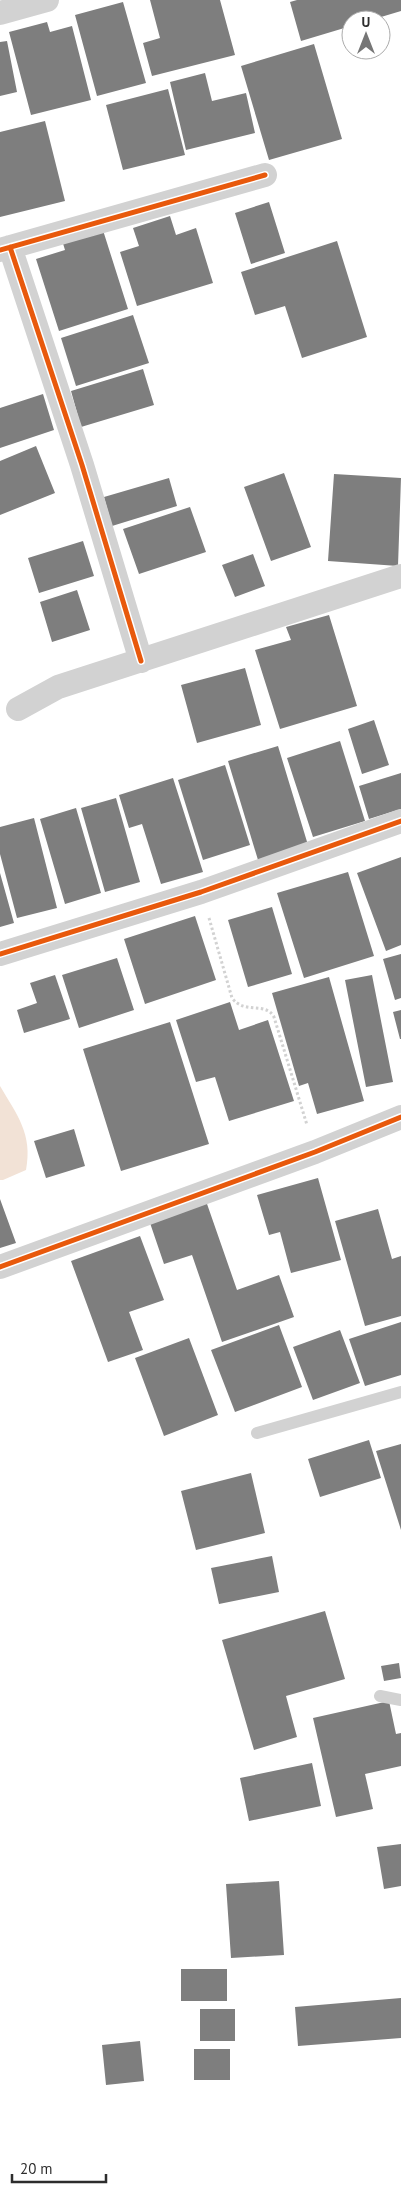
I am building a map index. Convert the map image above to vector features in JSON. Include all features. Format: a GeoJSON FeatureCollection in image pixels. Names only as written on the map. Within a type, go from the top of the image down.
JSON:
{"type":"FeatureCollection","features":[{"type":"Feature","properties":{"kind":"street"},"geometry":{"type":"LineString","coordinates":[[0,13],[47,0]]}},
{"type":"Feature","properties":{"kind":"street"},"geometry":{"type":"LineString","coordinates":[[141,661],[82,465],[5,248],[265,175]]}},
{"type":"Feature","properties":{"kind":"street"},"geometry":{"type":"LineString","coordinates":[[18,709],[58,687],[401,576]]}},
{"type":"Feature","properties":{"kind":"street"},"geometry":{"type":"LineString","coordinates":[[0,954],[202,892],[401,821]]}},
{"type":"Feature","properties":{"kind":"street"},"geometry":{"type":"LineString","coordinates":[[0,1267],[315,1152],[401,1117]]}},
{"type":"Feature","properties":{"kind":"lane"},"geometry":{"type":"LineString","coordinates":[[257,1433],[401,1392]]}},
{"type":"Feature","properties":{"kind":"lane"},"geometry":{"type":"LineString","coordinates":[[380,1696],[401,1700]]}},
{"type":"Feature","properties":{"kind":"path"},"geometry":{"type":"LineString","coordinates":[[202,892],[232,998],[243,1008],[267,1009],[271,1011],[274,1017],[315,1152]]}},
{"type":"Feature","properties":{"kind":"shaded area"},"geometry":{"type":"Polygon","coordinates":[[[0,1086],[22,1125],[28,1157],[26,1170],[3,1180],[0,1180],[0,1086]]]}},
{"type":"Feature","properties":{"kind":"building"},"geometry":{"type":"Polygon","coordinates":[[[150,0],[220,0],[235,55],[152,76],[143,43],[160,38],[150,0]]]}},
{"type":"Feature","properties":{"kind":"building"},"geometry":{"type":"Polygon","coordinates":[[[297,0],[401,0],[401,11],[391,14],[391,10],[341,10],[341,29],[301,41],[290,2],[297,0]]]}},
{"type":"Feature","properties":{"kind":"building"},"geometry":{"type":"Polygon","coordinates":[[[123,2],[146,83],[97,96],[75,15],[123,2]]]}},
{"type":"Feature","properties":{"kind":"building"},"geometry":{"type":"Polygon","coordinates":[[[47,22],[50,32],[72,26],[91,100],[31,115],[9,32],[47,22]]]}},
{"type":"Feature","properties":{"kind":"building"},"geometry":{"type":"Polygon","coordinates":[[[7,41],[17,92],[0,96],[0,42],[7,41]]]}},
{"type":"Feature","properties":{"kind":"building"},"geometry":{"type":"Polygon","coordinates":[[[314,44],[342,139],[269,160],[241,66],[314,44]]]}},
{"type":"Feature","properties":{"kind":"building"},"geometry":{"type":"Polygon","coordinates":[[[205,73],[212,101],[246,93],[255,133],[186,150],[170,82],[205,73]]]}},
{"type":"Feature","properties":{"kind":"building"},"geometry":{"type":"Polygon","coordinates":[[[168,89],[185,155],[123,170],[106,105],[168,89]]]}},
{"type":"Feature","properties":{"kind":"building"},"geometry":{"type":"Polygon","coordinates":[[[45,121],[65,201],[0,217],[0,132],[45,121]]]}},
{"type":"Feature","properties":{"kind":"building"},"geometry":{"type":"Polygon","coordinates":[[[269,202],[285,253],[251,264],[235,213],[269,202]]]}},
{"type":"Feature","properties":{"kind":"building"},"geometry":{"type":"Polygon","coordinates":[[[170,216],[176,235],[196,228],[213,283],[137,306],[120,252],[139,246],[133,228],[170,216]]]}},
{"type":"Feature","properties":{"kind":"building"},"geometry":{"type":"Polygon","coordinates":[[[101,224],[128,309],[59,331],[36,259],[65,250],[61,237],[101,224]]]}},
{"type":"Feature","properties":{"kind":"building"},"geometry":{"type":"Polygon","coordinates":[[[337,241],[367,337],[302,358],[285,306],[255,315],[241,272],[337,241]]]}},
{"type":"Feature","properties":{"kind":"building"},"geometry":{"type":"Polygon","coordinates":[[[133,315],[149,363],[76,386],[61,338],[133,315]]]}},
{"type":"Feature","properties":{"kind":"building"},"geometry":{"type":"Polygon","coordinates":[[[143,369],[154,405],[81,427],[71,391],[143,369]]]}},
{"type":"Feature","properties":{"kind":"building"},"geometry":{"type":"Polygon","coordinates":[[[43,394],[54,430],[0,448],[0,408],[43,394]]]}},
{"type":"Feature","properties":{"kind":"building"},"geometry":{"type":"Polygon","coordinates":[[[36,446],[55,493],[0,515],[0,461],[36,446]]]}},
{"type":"Feature","properties":{"kind":"building"},"geometry":{"type":"Polygon","coordinates":[[[284,473],[311,547],[271,561],[244,487],[284,473]]]}},
{"type":"Feature","properties":{"kind":"building"},"geometry":{"type":"Polygon","coordinates":[[[334,474],[401,478],[398,566],[328,561],[334,474]]]}},
{"type":"Feature","properties":{"kind":"building"},"geometry":{"type":"Polygon","coordinates":[[[169,478],[177,506],[112,526],[104,497],[169,478]]]}},
{"type":"Feature","properties":{"kind":"building"},"geometry":{"type":"Polygon","coordinates":[[[190,507],[206,552],[139,574],[123,529],[190,507]]]}},
{"type":"Feature","properties":{"kind":"building"},"geometry":{"type":"Polygon","coordinates":[[[83,541],[94,576],[39,593],[28,558],[83,541]]]}},
{"type":"Feature","properties":{"kind":"building"},"geometry":{"type":"Polygon","coordinates":[[[253,554],[265,586],[235,597],[222,565],[253,554]]]}},
{"type":"Feature","properties":{"kind":"building"},"geometry":{"type":"Polygon","coordinates":[[[77,590],[90,630],[52,642],[40,602],[77,590]]]}},
{"type":"Feature","properties":{"kind":"building"},"geometry":{"type":"Polygon","coordinates":[[[329,615],[357,706],[280,729],[255,650],[291,640],[286,627],[329,615]]]}},
{"type":"Feature","properties":{"kind":"building"},"geometry":{"type":"Polygon","coordinates":[[[245,668],[261,725],[197,743],[181,685],[245,668]]]}},
{"type":"Feature","properties":{"kind":"building"},"geometry":{"type":"Polygon","coordinates":[[[374,720],[389,765],[362,774],[348,729],[374,720]]]}},
{"type":"Feature","properties":{"kind":"building"},"geometry":{"type":"Polygon","coordinates":[[[340,741],[365,821],[313,837],[287,758],[340,741]]]}},
{"type":"Feature","properties":{"kind":"building"},"geometry":{"type":"Polygon","coordinates":[[[278,746],[308,845],[258,860],[228,761],[278,746]]]}},
{"type":"Feature","properties":{"kind":"building"},"geometry":{"type":"Polygon","coordinates":[[[225,765],[250,845],[203,860],[178,780],[225,765]]]}},
{"type":"Feature","properties":{"kind":"building"},"geometry":{"type":"Polygon","coordinates":[[[401,773],[401,809],[369,819],[359,786],[401,773]]]}},
{"type":"Feature","properties":{"kind":"building"},"geometry":{"type":"Polygon","coordinates":[[[173,778],[203,872],[161,884],[142,824],[129,828],[119,795],[173,778]]]}},
{"type":"Feature","properties":{"kind":"building"},"geometry":{"type":"Polygon","coordinates":[[[116,798],[140,882],[105,892],[81,808],[116,798]]]}},
{"type":"Feature","properties":{"kind":"building"},"geometry":{"type":"Polygon","coordinates":[[[76,808],[101,893],[65,904],[40,819],[76,808]]]}},
{"type":"Feature","properties":{"kind":"building"},"geometry":{"type":"Polygon","coordinates":[[[34,818],[57,908],[17,918],[0,854],[0,827],[34,818]]]}},
{"type":"Feature","properties":{"kind":"building"},"geometry":{"type":"Polygon","coordinates":[[[401,857],[401,945],[386,951],[357,873],[401,857]]]}},
{"type":"Feature","properties":{"kind":"building"},"geometry":{"type":"Polygon","coordinates":[[[348,872],[374,956],[304,978],[277,893],[348,872]]]}},
{"type":"Feature","properties":{"kind":"building"},"geometry":{"type":"Polygon","coordinates":[[[0,873],[14,923],[0,927],[0,873]]]}},
{"type":"Feature","properties":{"kind":"building"},"geometry":{"type":"Polygon","coordinates":[[[272,907],[292,974],[248,987],[228,920],[272,907]]]}},
{"type":"Feature","properties":{"kind":"building"},"geometry":{"type":"Polygon","coordinates":[[[195,916],[216,980],[145,1004],[124,939],[195,916]]]}},
{"type":"Feature","properties":{"kind":"building"},"geometry":{"type":"Polygon","coordinates":[[[401,954],[401,998],[395,1000],[383,959],[401,954]]]}},
{"type":"Feature","properties":{"kind":"building"},"geometry":{"type":"Polygon","coordinates":[[[117,958],[134,1010],[79,1028],[62,975],[117,958]]]}},
{"type":"Feature","properties":{"kind":"building"},"geometry":{"type":"Polygon","coordinates":[[[55,975],[70,1019],[24,1033],[17,1010],[37,1003],[30,983],[55,975]]]}},
{"type":"Feature","properties":{"kind":"building"},"geometry":{"type":"Polygon","coordinates":[[[372,975],[393,1082],[366,1087],[345,980],[372,975]]]}},
{"type":"Feature","properties":{"kind":"building"},"geometry":{"type":"Polygon","coordinates":[[[329,977],[364,1101],[317,1114],[308,1083],[299,1086],[272,993],[329,977]]]}},
{"type":"Feature","properties":{"kind":"building"},"geometry":{"type":"Polygon","coordinates":[[[230,1002],[239,1030],[268,1020],[294,1101],[229,1121],[215,1077],[196,1082],[176,1020],[230,1002]]]}},
{"type":"Feature","properties":{"kind":"building"},"geometry":{"type":"Polygon","coordinates":[[[401,1010],[401,1039],[400,1039],[393,1012],[401,1010]]]}},
{"type":"Feature","properties":{"kind":"building"},"geometry":{"type":"Polygon","coordinates":[[[170,1022],[209,1144],[121,1171],[83,1049],[170,1022]]]}},
{"type":"Feature","properties":{"kind":"building"},"geometry":{"type":"Polygon","coordinates":[[[74,1129],[85,1166],[46,1178],[34,1141],[74,1129]]]}},
{"type":"Feature","properties":{"kind":"building"},"geometry":{"type":"Polygon","coordinates":[[[318,1178],[341,1260],[291,1273],[280,1232],[269,1235],[257,1195],[318,1178]]]}},
{"type":"Feature","properties":{"kind":"building"},"geometry":{"type":"Polygon","coordinates":[[[0,1199],[16,1243],[0,1248],[0,1199]]]}},
{"type":"Feature","properties":{"kind":"building"},"geometry":{"type":"Polygon","coordinates":[[[206,1201],[237,1290],[279,1275],[294,1317],[222,1342],[192,1255],[164,1264],[149,1220],[206,1201]]]}},
{"type":"Feature","properties":{"kind":"building"},"geometry":{"type":"Polygon","coordinates":[[[378,1209],[392,1259],[401,1256],[401,1316],[365,1326],[335,1221],[378,1209]]]}},
{"type":"Feature","properties":{"kind":"building"},"geometry":{"type":"Polygon","coordinates":[[[140,1236],[164,1300],[129,1312],[143,1350],[108,1362],[71,1261],[140,1236]]]}},
{"type":"Feature","properties":{"kind":"building"},"geometry":{"type":"Polygon","coordinates":[[[401,1322],[401,1375],[365,1386],[349,1339],[401,1322]]]}},
{"type":"Feature","properties":{"kind":"building"},"geometry":{"type":"Polygon","coordinates":[[[279,1325],[302,1387],[235,1412],[211,1350],[279,1325]]]}},
{"type":"Feature","properties":{"kind":"building"},"geometry":{"type":"Polygon","coordinates":[[[340,1330],[360,1383],[313,1400],[293,1347],[340,1330]]]}},
{"type":"Feature","properties":{"kind":"building"},"geometry":{"type":"Polygon","coordinates":[[[189,1338],[218,1415],[164,1436],[135,1358],[189,1338]]]}},
{"type":"Feature","properties":{"kind":"building"},"geometry":{"type":"Polygon","coordinates":[[[369,1440],[381,1478],[320,1497],[308,1459],[369,1440]]]}},
{"type":"Feature","properties":{"kind":"building"},"geometry":{"type":"Polygon","coordinates":[[[401,1444],[401,1530],[376,1451],[401,1444]]]}},
{"type":"Feature","properties":{"kind":"building"},"geometry":{"type":"Polygon","coordinates":[[[251,1473],[265,1533],[196,1550],[181,1491],[251,1473]]]}},
{"type":"Feature","properties":{"kind":"building"},"geometry":{"type":"Polygon","coordinates":[[[272,1556],[279,1592],[219,1604],[211,1568],[272,1556]]]}},
{"type":"Feature","properties":{"kind":"building"},"geometry":{"type":"Polygon","coordinates":[[[325,1611],[345,1679],[286,1696],[297,1737],[254,1750],[222,1640],[325,1611]]]}},
{"type":"Feature","properties":{"kind":"building"},"geometry":{"type":"Polygon","coordinates":[[[399,1663],[401,1678],[384,1681],[381,1666],[399,1663]]]}},
{"type":"Feature","properties":{"kind":"building"},"geometry":{"type":"Polygon","coordinates":[[[389,1701],[396,1734],[401,1733],[401,1766],[365,1774],[373,1809],[336,1817],[313,1718],[389,1701]]]}},
{"type":"Feature","properties":{"kind":"building"},"geometry":{"type":"Polygon","coordinates":[[[312,1763],[321,1806],[249,1821],[240,1778],[312,1763]]]}},
{"type":"Feature","properties":{"kind":"building"},"geometry":{"type":"Polygon","coordinates":[[[401,1844],[401,1886],[384,1889],[377,1847],[401,1844]]]}},
{"type":"Feature","properties":{"kind":"building"},"geometry":{"type":"Polygon","coordinates":[[[279,1881],[284,1955],[231,1958],[226,1884],[279,1881]]]}},
{"type":"Feature","properties":{"kind":"building"},"geometry":{"type":"Polygon","coordinates":[[[181,1969],[227,1969],[227,2001],[181,2001],[181,1969]]]}},
{"type":"Feature","properties":{"kind":"building"},"geometry":{"type":"Polygon","coordinates":[[[401,1998],[401,2038],[298,2046],[295,2007],[401,1998]]]}},
{"type":"Feature","properties":{"kind":"building"},"geometry":{"type":"Polygon","coordinates":[[[200,2009],[235,2009],[235,2041],[200,2041],[200,2009]]]}},
{"type":"Feature","properties":{"kind":"building"},"geometry":{"type":"Polygon","coordinates":[[[140,2041],[144,2081],[106,2085],[102,2045],[140,2041]]]}},
{"type":"Feature","properties":{"kind":"building"},"geometry":{"type":"Polygon","coordinates":[[[194,2049],[230,2049],[230,2080],[194,2080],[194,2049]]]}},
{"type":"Feature","properties":{"kind":"cycle path"},"geometry":{"type":"LineString","coordinates":[[0,250],[265,175]]}},
{"type":"Feature","properties":{"kind":"cycle path"},"geometry":{"type":"LineString","coordinates":[[10,247],[82,465],[141,661]]}},
{"type":"Feature","properties":{"kind":"cycle path"},"geometry":{"type":"LineString","coordinates":[[0,954],[201,892],[401,821]]}},
{"type":"Feature","properties":{"kind":"cycle path"},"geometry":{"type":"LineString","coordinates":[[0,1267],[315,1152],[401,1117]]}}]}
